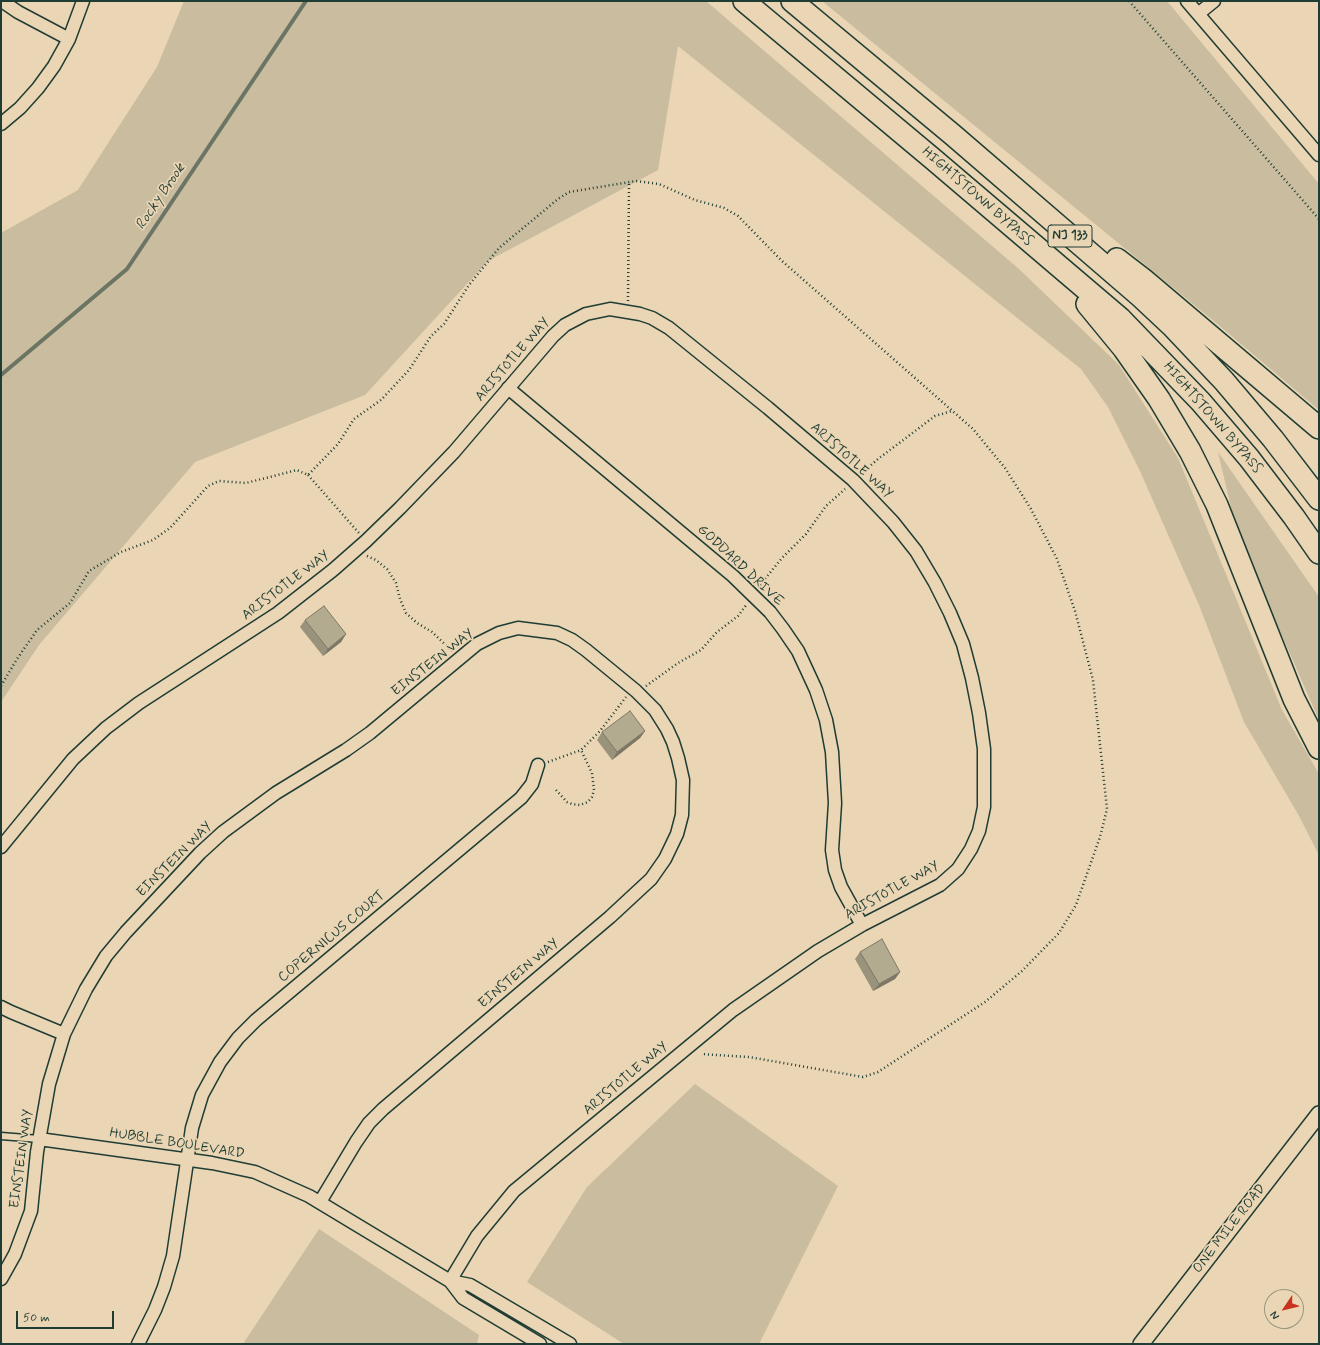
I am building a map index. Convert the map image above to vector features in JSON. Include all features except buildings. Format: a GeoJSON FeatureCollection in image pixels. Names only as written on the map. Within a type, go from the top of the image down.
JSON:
{"type":"FeatureCollection","features":[{"type":"Feature","properties":{"kind":"highway","name":"HIGHTSTOWN BYPASS"},"geometry":{"type":"LineString","coordinates":[[744,1],[1121,320],[1201,402],[1249,458],[1294,517],[1319,553]]}},
{"type":"Feature","properties":{"kind":"highway","name":"NJ 133"},"geometry":{"type":"LineString","coordinates":[[792,1],[953,135],[1141,296],[1172,326],[1224,381],[1268,433],[1319,499]]}},
{"type":"Feature","properties":{"kind":"highway"},"geometry":{"type":"LineString","coordinates":[[953,135],[1143,278],[1319,428]]}},
{"type":"Feature","properties":{"kind":"highway"},"geometry":{"type":"LineString","coordinates":[[1016,230],[1055,268],[1096,313],[1159,399],[1190,451],[1217,505],[1294,698],[1319,748]]}},
{"type":"Feature","properties":{"kind":"street"},"geometry":{"type":"LineString","coordinates":[[2,1],[18,12],[69,39]]}},
{"type":"Feature","properties":{"kind":"street"},"geometry":{"type":"LineString","coordinates":[[1,124],[20,108],[38,88],[54,66],[69,39],[84,1]]}},
{"type":"Feature","properties":{"kind":"street"},"geometry":{"type":"LineString","coordinates":[[1187,1],[1319,155]]}},
{"type":"Feature","properties":{"kind":"street"},"geometry":{"type":"LineString","coordinates":[[1198,14],[1214,1]]}},
{"type":"Feature","properties":{"kind":"street","name":"ARISTOTLE WAY"},"geometry":{"type":"LineString","coordinates":[[1,846],[73,759],[106,728],[139,703],[278,613],[333,570],[362,544],[405,503],[454,452],[552,336],[565,325],[586,314],[610,309],[628,312],[652,318],[669,328],[768,408],[853,480],[893,522],[916,551],[935,583],[963,644],[972,678],[984,749],[984,807],[979,831],[971,849],[958,869],[940,885],[862,925],[818,951],[733,1010],[514,1191],[477,1236],[450,1281]]}},
{"type":"Feature","properties":{"kind":"street","name":"GODDARD DRIVE"},"geometry":{"type":"LineString","coordinates":[[508,388],[753,595],[784,629],[798,651],[816,690],[824,712],[832,752],[834,778],[835,803],[832,850],[835,870],[842,887],[862,925]]}},
{"type":"Feature","properties":{"kind":"street","name":"EINSTEIN WAY"},"geometry":{"type":"LineString","coordinates":[[1,1279],[15,1254],[30,1211],[48,1084],[64,1034],[86,989],[106,956],[126,932],[200,853],[223,832],[263,802],[346,750],[370,733],[477,644],[499,633],[518,628],[557,633],[572,640],[586,650],[636,691],[655,710],[667,729],[674,742],[682,780],[682,815],[677,834],[665,859],[652,879],[610,917],[383,1109],[369,1123],[320,1202]]}},
{"type":"Feature","properties":{"kind":"street","name":"COPERNICUS COURT"},"geometry":{"type":"LineString","coordinates":[[138,1344],[156,1310],[164,1287],[173,1256],[192,1128],[202,1095],[220,1062],[238,1038],[256,1020],[521,798],[532,784],[538,765]]}},
{"type":"Feature","properties":{"kind":"street"},"geometry":{"type":"LineString","coordinates":[[1,1007],[64,1034]]}},
{"type":"Feature","properties":{"kind":"street","name":"ONE MILE ROAD"},"geometry":{"type":"LineString","coordinates":[[1140,1344],[1319,1114]]}},
{"type":"Feature","properties":{"kind":"street","name":"HUBBLE BOULEVARD"},"geometry":{"type":"LineString","coordinates":[[39,1140],[187,1159],[255,1172],[320,1202],[450,1281],[470,1285],[570,1344]]}},
{"type":"Feature","properties":{"kind":"street","name":"HUBBLE BOULEVARD"},"geometry":{"type":"LineString","coordinates":[[450,1281],[463,1298],[540,1344]]}},
{"type":"Feature","properties":{"kind":"lane"},"geometry":{"type":"LineString","coordinates":[[1,1136],[39,1140]]}},
{"type":"Feature","properties":{"kind":"path"},"geometry":{"type":"LineString","coordinates":[[1129,1],[1319,220]]}},
{"type":"Feature","properties":{"kind":"path"},"geometry":{"type":"LineString","coordinates":[[628,312],[629,182]]}},
{"type":"Feature","properties":{"kind":"path"},"geometry":{"type":"LineString","coordinates":[[308,475],[338,444],[354,419],[381,400],[409,370],[431,336],[444,324],[469,285],[498,248],[558,199],[569,192],[629,182],[659,184],[694,200],[724,208],[738,216],[782,261],[973,429],[1005,468],[1031,509],[1057,559],[1075,611],[1093,680],[1107,809],[1100,837],[1076,904],[1059,933],[1022,971],[985,1002],[878,1072],[862,1077],[749,1057],[702,1054]]}},
{"type":"Feature","properties":{"kind":"path"},"geometry":{"type":"LineString","coordinates":[[538,765],[581,750],[600,732],[627,696],[644,688],[678,663],[701,650],[717,632],[738,616],[767,575],[806,534],[826,506],[853,480],[935,416],[952,411]]}},
{"type":"Feature","properties":{"kind":"path"},"geometry":{"type":"LineString","coordinates":[[1,686],[37,630],[70,603],[89,571],[121,552],[153,540],[170,528],[208,486],[219,481],[246,483],[297,470],[308,475],[362,544],[368,557],[376,560],[387,569],[396,582],[400,599],[406,613],[447,645],[458,659]]}},
{"type":"Feature","properties":{"kind":"path"},"geometry":{"type":"LineString","coordinates":[[556,790],[567,802],[572,804],[580,805],[588,802],[592,797],[594,790],[592,773],[581,750]]}},
{"type":"Feature","properties":{"kind":"shaded area"},"geometry":{"type":"Polygon","coordinates":[[[184,1],[706,1],[1019,269],[1119,365],[1178,458],[1282,710],[1319,774],[1319,855],[1298,814],[1244,722],[1199,605],[1140,471],[1108,407],[1081,369],[678,46],[658,170],[488,261],[365,395],[195,462],[39,645],[1,702],[1,233],[78,190],[157,67],[184,1]]]}},
{"type":"Feature","properties":{"kind":"shaded area"},"geometry":{"type":"Polygon","coordinates":[[[822,1],[1167,1],[1319,184],[1319,410],[1215,322],[822,1]]]}},
{"type":"Feature","properties":{"kind":"shaded area"},"geometry":{"type":"Polygon","coordinates":[[[1218,452],[1319,597],[1319,720],[1237,533],[1218,452]]]}},
{"type":"Feature","properties":{"kind":"shaded area"},"geometry":{"type":"Polygon","coordinates":[[[695,1084],[838,1186],[759,1344],[624,1344],[527,1282],[587,1187],[695,1084]]]}},
{"type":"Feature","properties":{"kind":"shaded area"},"geometry":{"type":"Polygon","coordinates":[[[319,1229],[479,1335],[477,1344],[243,1344],[319,1229]]]}},
{"type":"Feature","properties":{"kind":"waterway","name":"Rocky Brook"},"geometry":{"type":"LineString","coordinates":[[1,375],[127,269],[306,1]]}}]}
